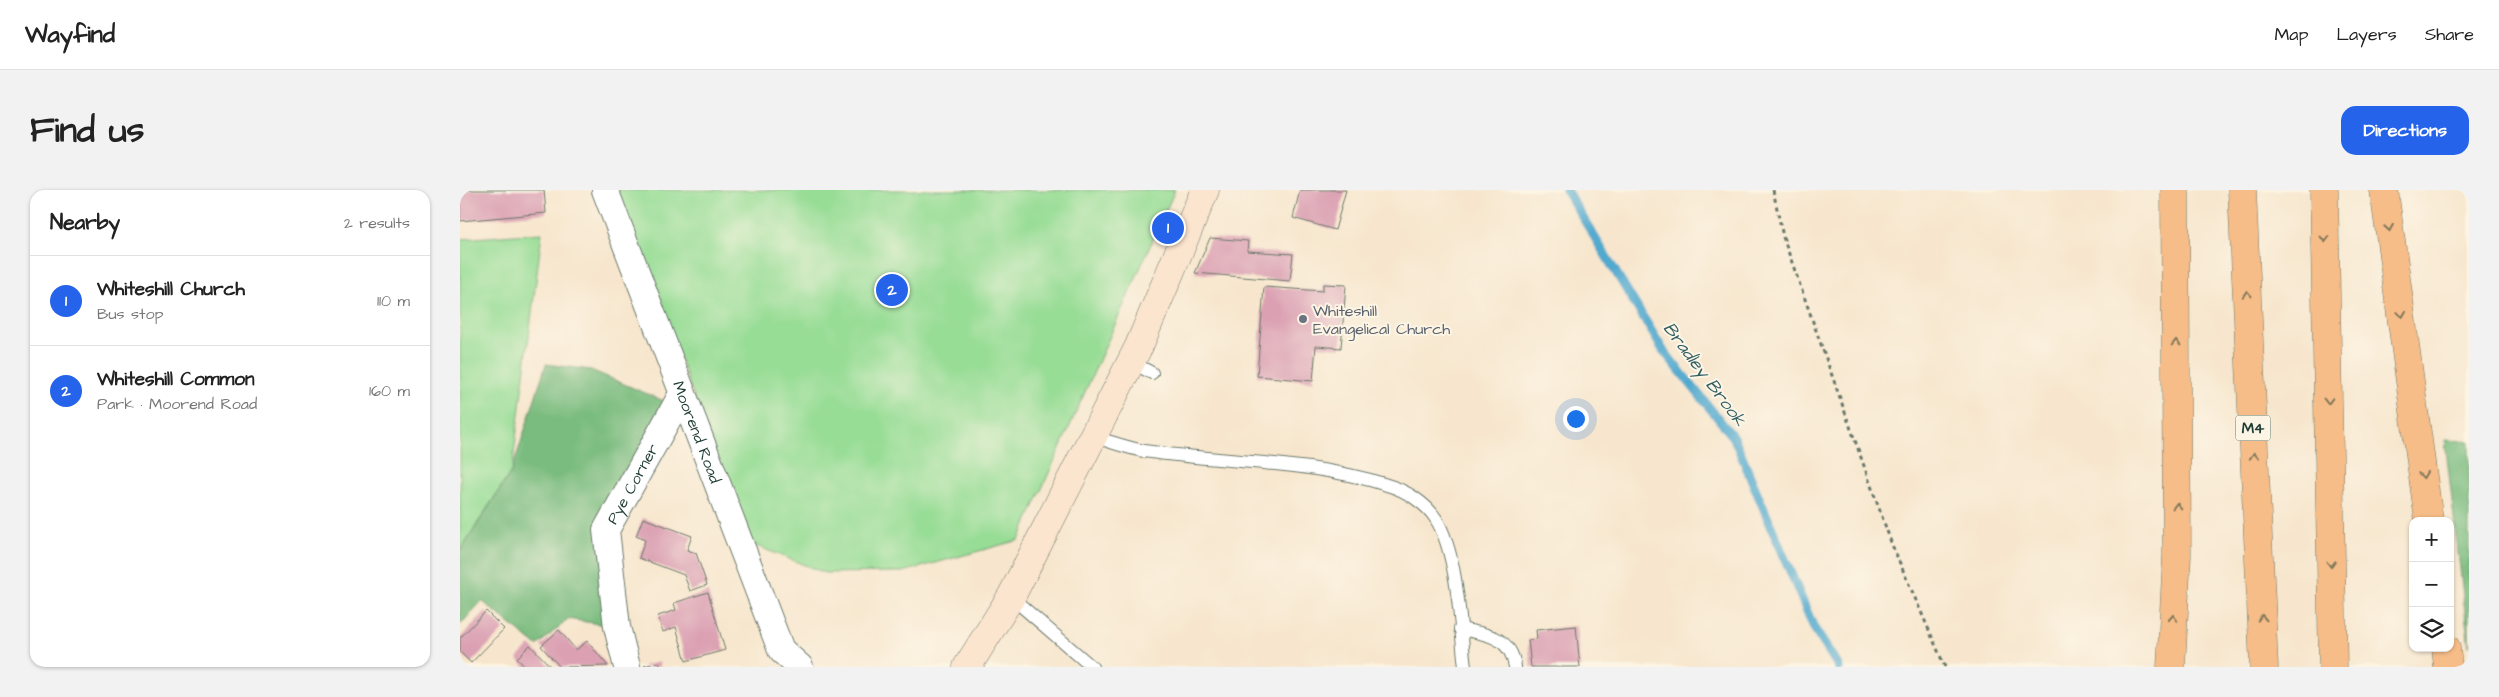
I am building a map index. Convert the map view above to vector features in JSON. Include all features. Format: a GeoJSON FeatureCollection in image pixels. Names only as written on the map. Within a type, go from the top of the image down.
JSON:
{"type":"FeatureCollection","features":[{"type":"Feature","properties":{"kind":"highway"},"geometry":{"type":"LineString","coordinates":[[2171,667],[2177,555],[2175,190]]}},
{"type":"Feature","properties":{"kind":"highway","name":"M4"},"geometry":{"type":"LineString","coordinates":[[2242,190],[2264,667]]}},
{"type":"Feature","properties":{"kind":"highway"},"geometry":{"type":"LineString","coordinates":[[2324,190],[2333,667]]}},
{"type":"Feature","properties":{"kind":"highway"},"geometry":{"type":"LineString","coordinates":[[2384,190],[2428,517]]}},
{"type":"Feature","properties":{"kind":"highway"},"geometry":{"type":"LineString","coordinates":[[2446,652],[2448,667]]}},
{"type":"Feature","properties":{"kind":"main road"},"geometry":{"type":"LineString","coordinates":[[967,667],[1011,596],[1093,437],[1142,367],[1205,190]]}},
{"type":"Feature","properties":{"kind":"street","name":"Moorend Road"},"geometry":{"type":"LineString","coordinates":[[605,190],[781,650],[800,667]]}},
{"type":"Feature","properties":{"kind":"street","name":"Pye Corner"},"geometry":{"type":"LineString","coordinates":[[627,667],[617,627],[606,530],[682,394]]}},
{"type":"Feature","properties":{"kind":"lane"},"geometry":{"type":"LineString","coordinates":[[1093,437],[1142,451],[1330,471],[1389,485],[1409,495],[1427,508],[1444,535],[1452,565],[1465,667]]}},
{"type":"Feature","properties":{"kind":"lane"},"geometry":{"type":"LineString","coordinates":[[1011,596],[1092,667]]}},
{"type":"Feature","properties":{"kind":"lane"},"geometry":{"type":"LineString","coordinates":[[1460,628],[1487,634],[1504,642],[1514,654],[1515,667]]}},
{"type":"Feature","properties":{"kind":"path"},"geometry":{"type":"LineString","coordinates":[[1773,190],[1784,237],[1892,545],[1945,667]]}},
{"type":"Feature","properties":{"kind":"green space"},"geometry":{"type":"Polygon","coordinates":[[[617,190],[1175,190],[1019,540],[903,572],[825,573],[749,543],[617,190]]]}},
{"type":"Feature","properties":{"kind":"green space"},"geometry":{"type":"Polygon","coordinates":[[[542,233],[512,470],[460,550],[460,239],[542,233]]]}},
{"type":"Feature","properties":{"kind":"green space"},"geometry":{"type":"Polygon","coordinates":[[[546,364],[591,370],[671,404],[606,530],[617,627],[568,619],[537,646],[482,601],[460,625],[460,552],[512,470],[546,364]]]}},
{"type":"Feature","properties":{"kind":"green space"},"geometry":{"type":"Polygon","coordinates":[[[2445,440],[2469,441],[2469,647],[2454,517],[2445,440]]]}},
{"type":"Feature","properties":{"kind":"building"},"geometry":{"type":"Polygon","coordinates":[[[460,190],[544,190],[546,213],[460,221],[460,190]]]}},
{"type":"Feature","properties":{"kind":"building"},"geometry":{"type":"Polygon","coordinates":[[[1300,190],[1346,190],[1335,230],[1293,218],[1300,190]]]}},
{"type":"Feature","properties":{"kind":"building"},"geometry":{"type":"Polygon","coordinates":[[[1210,238],[1248,241],[1247,251],[1293,254],[1290,281],[1195,273],[1210,238]]]}},
{"type":"Feature","properties":{"kind":"building","name":"Whiteshill Evangelical Church"},"geometry":{"type":"Polygon","coordinates":[[[1323,284],[1346,285],[1341,348],[1316,346],[1313,381],[1257,376],[1264,287],[1323,291],[1323,284]]]}},
{"type":"Feature","properties":{"kind":"building"},"geometry":{"type":"Polygon","coordinates":[[[643,518],[692,536],[687,550],[696,553],[707,585],[690,591],[684,575],[639,558],[645,540],[636,536],[643,518]]]}},
{"type":"Feature","properties":{"kind":"building"},"geometry":{"type":"Polygon","coordinates":[[[708,592],[725,650],[686,661],[676,627],[663,632],[658,616],[676,610],[674,603],[708,592]]]}},
{"type":"Feature","properties":{"kind":"building"},"geometry":{"type":"Polygon","coordinates":[[[486,611],[504,629],[471,663],[460,652],[460,638],[486,611]]]}},
{"type":"Feature","properties":{"kind":"building"},"geometry":{"type":"Polygon","coordinates":[[[1576,626],[1580,667],[1531,667],[1528,640],[1537,639],[1536,630],[1576,626]]]}},
{"type":"Feature","properties":{"kind":"building"},"geometry":{"type":"Polygon","coordinates":[[[559,630],[576,650],[587,641],[608,666],[560,667],[541,646],[559,630]]]}},
{"type":"Feature","properties":{"kind":"building"},"geometry":{"type":"Polygon","coordinates":[[[530,645],[551,667],[525,667],[517,658],[530,645]]]}},
{"type":"Feature","properties":{"kind":"building"},"geometry":{"type":"Polygon","coordinates":[[[659,662],[660,667],[644,667],[644,666],[659,662]]]}},
{"type":"Feature","properties":{"kind":"waterway","name":"Bradley Brook"},"geometry":{"type":"LineString","coordinates":[[1566,190],[1663,350],[1734,438],[1814,628],[1839,667]]}},
{"type":"Feature","properties":{"kind":"place","name":"Whiteshill Church"},"geometry":{"type":"Point","coordinates":[1168,228]}},
{"type":"Feature","properties":{"kind":"place","name":"Whiteshill Common"},"geometry":{"type":"Point","coordinates":[892,290]}},
{"type":"Feature","properties":{"kind":"place","name":"Whiteshill Evangelical Church"},"geometry":{"type":"Point","coordinates":[1303,319]}}]}
